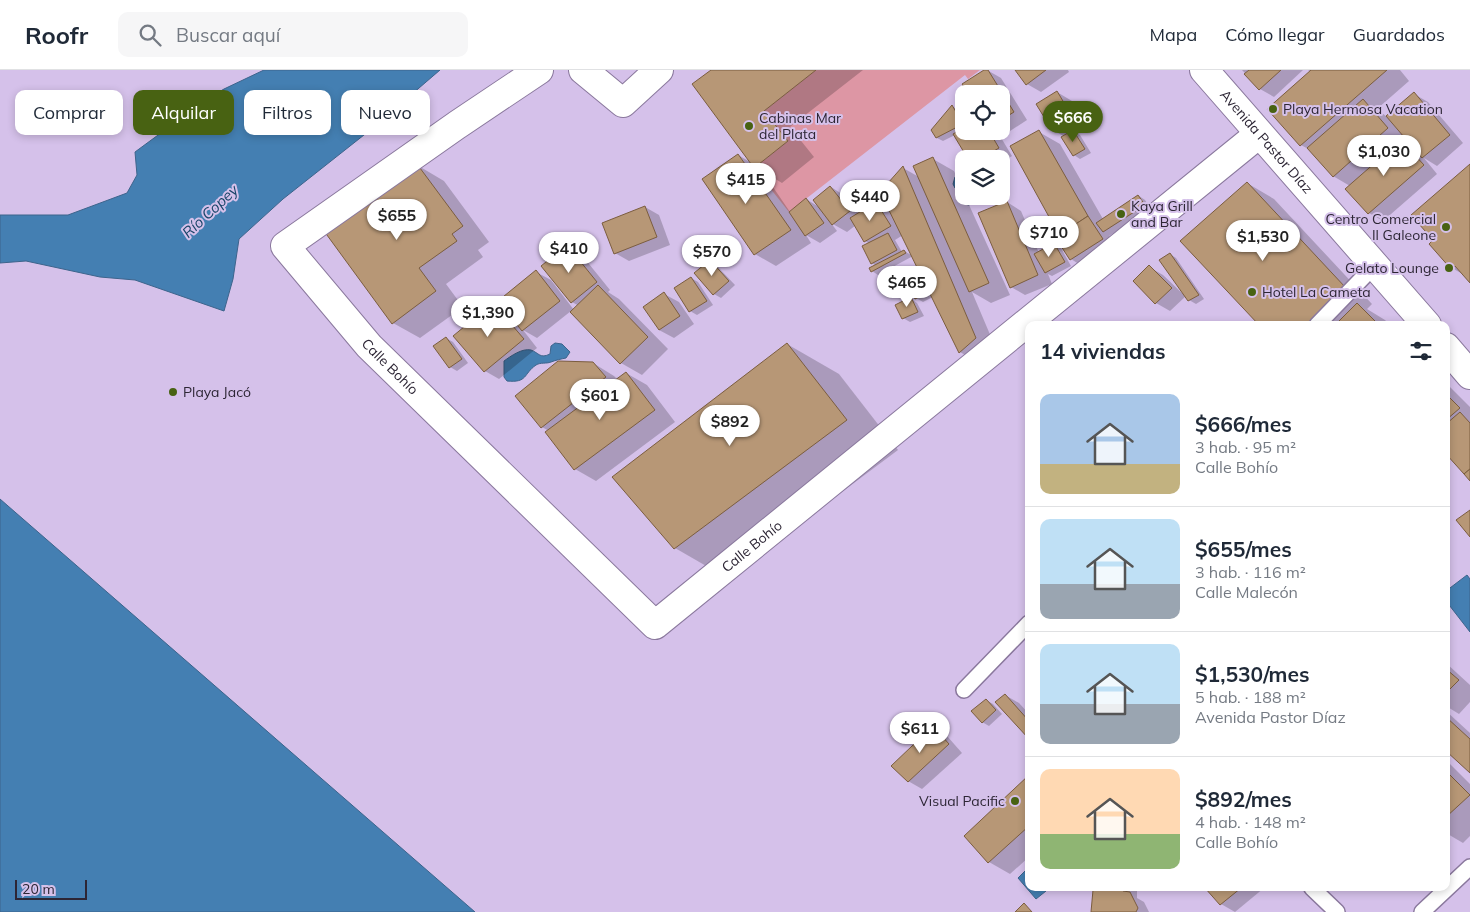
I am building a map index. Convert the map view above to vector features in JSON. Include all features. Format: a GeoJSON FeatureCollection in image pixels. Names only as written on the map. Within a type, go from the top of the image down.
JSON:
{"type":"FeatureCollection","features":[{"type":"Feature","properties":{"kind":"street","name":"Calle Bohío"},"geometry":{"type":"LineString","coordinates":[[539,70],[285,246],[369,346],[655,625],[1025,324]]}},
{"type":"Feature","properties":{"kind":"street"},"geometry":{"type":"LineString","coordinates":[[583,70],[622,103],[659,70]]}},
{"type":"Feature","properties":{"kind":"street","name":"Avenida Pastor Díaz"},"geometry":{"type":"LineString","coordinates":[[1204,70],[1424,321]]}},
{"type":"Feature","properties":{"kind":"street","name":"Calle Bohío"},"geometry":{"type":"LineString","coordinates":[[1029,321],[1259,134]]}},
{"type":"Feature","properties":{"kind":"street"},"geometry":{"type":"LineString","coordinates":[[1450,352],[1470,375]]}},
{"type":"Feature","properties":{"kind":"lane"},"geometry":{"type":"LineString","coordinates":[[1321,321],[1375,265]]}},
{"type":"Feature","properties":{"kind":"lane"},"geometry":{"type":"LineString","coordinates":[[964,690],[1025,627]]}},
{"type":"Feature","properties":{"kind":"lane"},"geometry":{"type":"LineString","coordinates":[[1450,886],[1470,867]]}},
{"type":"Feature","properties":{"kind":"lane"},"geometry":{"type":"LineString","coordinates":[[1315,891],[1338,912]]}},
{"type":"Feature","properties":{"kind":"lane"},"geometry":{"type":"LineString","coordinates":[[1422,912],[1444,891]]}},
{"type":"Feature","properties":{"kind":"shaded area"},"geometry":{"type":"Polygon","coordinates":[[[816,70],[980,70],[968,79],[965,75],[789,212],[754,168],[788,141],[764,111],[816,70]]]}},
{"type":"Feature","properties":{"kind":"water","name":"Río Copey"},"geometry":{"type":"Polygon","coordinates":[[[264,70],[440,70],[417,90],[341,90],[341,135],[364,135],[283,199],[239,239],[233,279],[224,311],[135,280],[100,277],[26,261],[0,263],[0,215],[68,215],[127,193],[137,175],[135,152],[158,135],[234,135],[234,90],[222,90],[264,70]]]}},
{"type":"Feature","properties":{"kind":"water"},"geometry":{"type":"Polygon","coordinates":[[[555,343],[562,344],[570,352],[566,358],[538,364],[519,381],[507,381],[504,377],[504,361],[510,357],[520,351],[528,350],[542,356],[547,355],[550,354],[551,346],[555,343]]]}},
{"type":"Feature","properties":{"kind":"water"},"geometry":{"type":"Polygon","coordinates":[[[0,499],[475,912],[0,912],[0,499]]]}},
{"type":"Feature","properties":{"kind":"water"},"geometry":{"type":"Polygon","coordinates":[[[1467,575],[1470,579],[1470,632],[1450,606],[1450,588],[1467,575]]]}},
{"type":"Feature","properties":{"kind":"water"},"geometry":{"type":"Polygon","coordinates":[[[1025,871],[1025,886],[1018,878],[1025,871]]]}},
{"type":"Feature","properties":{"kind":"water"},"geometry":{"type":"Polygon","coordinates":[[[1029,891],[1046,891],[1036,899],[1029,891]]]}},
{"type":"Feature","properties":{"kind":"building","name":"Cabinas Mar del Plata"},"geometry":{"type":"Polygon","coordinates":[[[711,70],[816,70],[764,111],[788,141],[754,168],[692,84],[711,70]]]}},
{"type":"Feature","properties":{"kind":"building"},"geometry":{"type":"Polygon","coordinates":[[[984,70],[988,70],[997,85],[963,85],[984,70]]]}},
{"type":"Feature","properties":{"kind":"building"},"geometry":{"type":"Polygon","coordinates":[[[1015,70],[1046,70],[1026,85],[1015,70]]]}},
{"type":"Feature","properties":{"kind":"building"},"geometry":{"type":"Polygon","coordinates":[[[1249,70],[1281,70],[1259,90],[1244,74],[1249,70]]]}},
{"type":"Feature","properties":{"kind":"building"},"geometry":{"type":"Polygon","coordinates":[[[1311,70],[1387,70],[1300,146],[1267,109],[1311,70]]]}},
{"type":"Feature","properties":{"kind":"building"},"geometry":{"type":"Polygon","coordinates":[[[1057,91],[1073,118],[1052,130],[1036,104],[1057,91]]]}},
{"type":"Feature","properties":{"kind":"building"},"geometry":{"type":"Polygon","coordinates":[[[1414,92],[1450,135],[1422,158],[1386,116],[1414,92]]]}},
{"type":"Feature","properties":{"kind":"building"},"geometry":{"type":"Polygon","coordinates":[[[1363,99],[1388,128],[1333,177],[1307,148],[1363,99]]]}},
{"type":"Feature","properties":{"kind":"building"},"geometry":{"type":"Polygon","coordinates":[[[952,105],[955,110],[955,128],[936,138],[931,130],[952,105]]]}},
{"type":"Feature","properties":{"kind":"building"},"geometry":{"type":"Polygon","coordinates":[[[1010,106],[1014,112],[1010,114],[1010,106]]]}},
{"type":"Feature","properties":{"kind":"building"},"geometry":{"type":"Polygon","coordinates":[[[1039,130],[1088,216],[1059,235],[1010,146],[1039,130]]]}},
{"type":"Feature","properties":{"kind":"building"},"geometry":{"type":"Polygon","coordinates":[[[1073,130],[1085,149],[1073,156],[1061,137],[1073,130]]]}},
{"type":"Feature","properties":{"kind":"building"},"geometry":{"type":"Polygon","coordinates":[[[957,140],[994,140],[999,148],[996,150],[963,150],[957,140]]]}},
{"type":"Feature","properties":{"kind":"building"},"geometry":{"type":"Polygon","coordinates":[[[1401,140],[1424,165],[1368,214],[1345,189],[1401,140]]]}},
{"type":"Feature","properties":{"kind":"building"},"geometry":{"type":"Polygon","coordinates":[[[738,154],[791,230],[754,255],[702,179],[738,154]]]}},
{"type":"Feature","properties":{"kind":"building"},"geometry":{"type":"Polygon","coordinates":[[[933,157],[989,283],[969,292],[913,166],[933,157]]]}},
{"type":"Feature","properties":{"kind":"building"},"geometry":{"type":"Polygon","coordinates":[[[417,164],[463,226],[452,234],[457,241],[419,268],[436,291],[392,324],[324,231],[417,164]]]}},
{"type":"Feature","properties":{"kind":"building","name":"Centro Comercial Il Galeone"},"geometry":{"type":"Polygon","coordinates":[[[1470,164],[1470,283],[1455,266],[1451,269],[1429,244],[1433,240],[1411,215],[1470,164]]]}},
{"type":"Feature","properties":{"kind":"building"},"geometry":{"type":"Polygon","coordinates":[[[903,166],[976,338],[959,353],[880,192],[903,166]]]}},
{"type":"Feature","properties":{"kind":"building"},"geometry":{"type":"Polygon","coordinates":[[[1247,182],[1346,288],[1314,321],[1255,321],[1180,241],[1247,182]]]}},
{"type":"Feature","properties":{"kind":"building"},"geometry":{"type":"Polygon","coordinates":[[[830,186],[850,211],[832,225],[813,200],[830,186]]]}},
{"type":"Feature","properties":{"kind":"building","name":"Kaya Grill and Bar"},"geometry":{"type":"Polygon","coordinates":[[[1138,195],[1145,205],[1103,232],[1096,223],[1138,195]]]}},
{"type":"Feature","properties":{"kind":"building"},"geometry":{"type":"Polygon","coordinates":[[[806,198],[824,223],[805,236],[789,212],[806,198]]]}},
{"type":"Feature","properties":{"kind":"building"},"geometry":{"type":"Polygon","coordinates":[[[876,202],[891,226],[864,242],[850,218],[876,202]]]}},
{"type":"Feature","properties":{"kind":"building"},"geometry":{"type":"Polygon","coordinates":[[[997,205],[1009,205],[1038,275],[1010,288],[978,213],[997,205]]]}},
{"type":"Feature","properties":{"kind":"building"},"geometry":{"type":"Polygon","coordinates":[[[645,206],[657,237],[614,254],[602,223],[645,206]]]}},
{"type":"Feature","properties":{"kind":"building"},"geometry":{"type":"Polygon","coordinates":[[[1088,216],[1103,239],[1070,260],[1057,240],[1061,238],[1059,235],[1088,216]]]}},
{"type":"Feature","properties":{"kind":"building"},"geometry":{"type":"Polygon","coordinates":[[[888,233],[897,250],[871,264],[862,246],[888,233]]]}},
{"type":"Feature","properties":{"kind":"building"},"geometry":{"type":"Polygon","coordinates":[[[1054,243],[1065,262],[1045,273],[1034,254],[1054,243]]]}},
{"type":"Feature","properties":{"kind":"building"},"geometry":{"type":"Polygon","coordinates":[[[567,245],[597,282],[571,303],[541,266],[567,245]]]}},
{"type":"Feature","properties":{"kind":"building"},"geometry":{"type":"Polygon","coordinates":[[[904,250],[906,253],[871,272],[869,268],[904,250]]]}},
{"type":"Feature","properties":{"kind":"building"},"geometry":{"type":"Polygon","coordinates":[[[1170,253],[1199,295],[1188,301],[1159,260],[1170,253]]]}},
{"type":"Feature","properties":{"kind":"building"},"geometry":{"type":"Polygon","coordinates":[[[710,260],[729,281],[713,295],[694,273],[710,260]]]}},
{"type":"Feature","properties":{"kind":"building"},"geometry":{"type":"Polygon","coordinates":[[[1149,265],[1172,288],[1155,304],[1133,281],[1149,265]]]}},
{"type":"Feature","properties":{"kind":"building"},"geometry":{"type":"Polygon","coordinates":[[[536,270],[560,301],[522,331],[498,301],[536,270]]]}},
{"type":"Feature","properties":{"kind":"building"},"geometry":{"type":"Polygon","coordinates":[[[915,272],[925,294],[915,299],[905,277],[915,272]]]}},
{"type":"Feature","properties":{"kind":"building"},"geometry":{"type":"Polygon","coordinates":[[[691,277],[707,301],[689,312],[674,288],[691,277]]]}},
{"type":"Feature","properties":{"kind":"building"},"geometry":{"type":"Polygon","coordinates":[[[598,285],[648,337],[620,364],[570,312],[598,285]]]}},
{"type":"Feature","properties":{"kind":"building"},"geometry":{"type":"Polygon","coordinates":[[[664,292],[680,316],[659,330],[643,307],[664,292]]]}},
{"type":"Feature","properties":{"kind":"building"},"geometry":{"type":"Polygon","coordinates":[[[911,297],[918,312],[902,319],[895,305],[911,297]]]}},
{"type":"Feature","properties":{"kind":"building"},"geometry":{"type":"Polygon","coordinates":[[[493,303],[524,339],[484,372],[453,336],[493,303]]]}},
{"type":"Feature","properties":{"kind":"building"},"geometry":{"type":"Polygon","coordinates":[[[1357,303],[1375,321],[1339,321],[1357,303]]]}},
{"type":"Feature","properties":{"kind":"building"},"geometry":{"type":"Polygon","coordinates":[[[446,337],[462,359],[449,368],[433,346],[446,337]]]}},
{"type":"Feature","properties":{"kind":"building"},"geometry":{"type":"Polygon","coordinates":[[[787,343],[847,420],[674,549],[612,477],[787,343]]]}},
{"type":"Feature","properties":{"kind":"building"},"geometry":{"type":"Polygon","coordinates":[[[558,361],[593,362],[606,377],[541,428],[515,396],[558,361]]]}},
{"type":"Feature","properties":{"kind":"building"},"geometry":{"type":"Polygon","coordinates":[[[626,372],[655,410],[574,470],[545,432],[626,372]]]}},
{"type":"Feature","properties":{"kind":"building"},"geometry":{"type":"Polygon","coordinates":[[[1450,398],[1460,408],[1450,417],[1450,398]]]}},
{"type":"Feature","properties":{"kind":"building"},"geometry":{"type":"Polygon","coordinates":[[[1460,412],[1470,423],[1470,469],[1464,474],[1450,458],[1450,421],[1460,412]]]}},
{"type":"Feature","properties":{"kind":"building"},"geometry":{"type":"Polygon","coordinates":[[[1470,469],[1470,481],[1464,474],[1470,469]]]}},
{"type":"Feature","properties":{"kind":"building"},"geometry":{"type":"Polygon","coordinates":[[[1470,510],[1470,537],[1456,520],[1470,510]]]}},
{"type":"Feature","properties":{"kind":"building"},"geometry":{"type":"Polygon","coordinates":[[[1450,672],[1459,680],[1450,689],[1450,672]]]}},
{"type":"Feature","properties":{"kind":"building"},"geometry":{"type":"Polygon","coordinates":[[[1005,694],[1025,716],[1025,735],[995,702],[1005,694]]]}},
{"type":"Feature","properties":{"kind":"building"},"geometry":{"type":"Polygon","coordinates":[[[986,699],[996,710],[982,723],[971,711],[986,699]]]}},
{"type":"Feature","properties":{"kind":"building"},"geometry":{"type":"Polygon","coordinates":[[[1450,721],[1470,739],[1470,773],[1450,755],[1450,721]]]}},
{"type":"Feature","properties":{"kind":"building"},"geometry":{"type":"Polygon","coordinates":[[[933,726],[949,744],[908,782],[891,766],[933,726]]]}},
{"type":"Feature","properties":{"kind":"building"},"geometry":{"type":"Polygon","coordinates":[[[1450,775],[1470,795],[1450,813],[1450,775]]]}},
{"type":"Feature","properties":{"kind":"building","name":"Visual Pacific"},"geometry":{"type":"Polygon","coordinates":[[[1025,779],[1025,830],[988,863],[964,836],[1025,779]]]}},
{"type":"Feature","properties":{"kind":"building"},"geometry":{"type":"Polygon","coordinates":[[[1093,891],[1130,892],[1138,908],[1136,912],[1091,912],[1093,891]]]}},
{"type":"Feature","properties":{"kind":"building"},"geometry":{"type":"Polygon","coordinates":[[[1208,891],[1237,891],[1220,905],[1208,891]]]}},
{"type":"Feature","properties":{"kind":"building"},"geometry":{"type":"Polygon","coordinates":[[[1024,903],[1032,912],[1015,912],[1024,903]]]}},
{"type":"Feature","properties":{"kind":"place","name":"Playa Hermosa Vacation"},"geometry":{"type":"Point","coordinates":[1273,109]}},
{"type":"Feature","properties":{"kind":"place","name":"Cabinas Mar del Plata"},"geometry":{"type":"Point","coordinates":[749,126]}},
{"type":"Feature","properties":{"kind":"place","name":"Kaya Grill and Bar"},"geometry":{"type":"Point","coordinates":[1121,214]}},
{"type":"Feature","properties":{"kind":"place","name":"Centro Comercial Il Galeone"},"geometry":{"type":"Point","coordinates":[1446,227]}},
{"type":"Feature","properties":{"kind":"place","name":"Gelato Lounge"},"geometry":{"type":"Point","coordinates":[1449,268]}},
{"type":"Feature","properties":{"kind":"place","name":"Hotel La Cameta"},"geometry":{"type":"Point","coordinates":[1252,292]}},
{"type":"Feature","properties":{"kind":"place","name":"Playa Jacó"},"geometry":{"type":"Point","coordinates":[173,392]}},
{"type":"Feature","properties":{"kind":"place","name":"Visual Pacific"},"geometry":{"type":"Point","coordinates":[1015,801]}}]}
